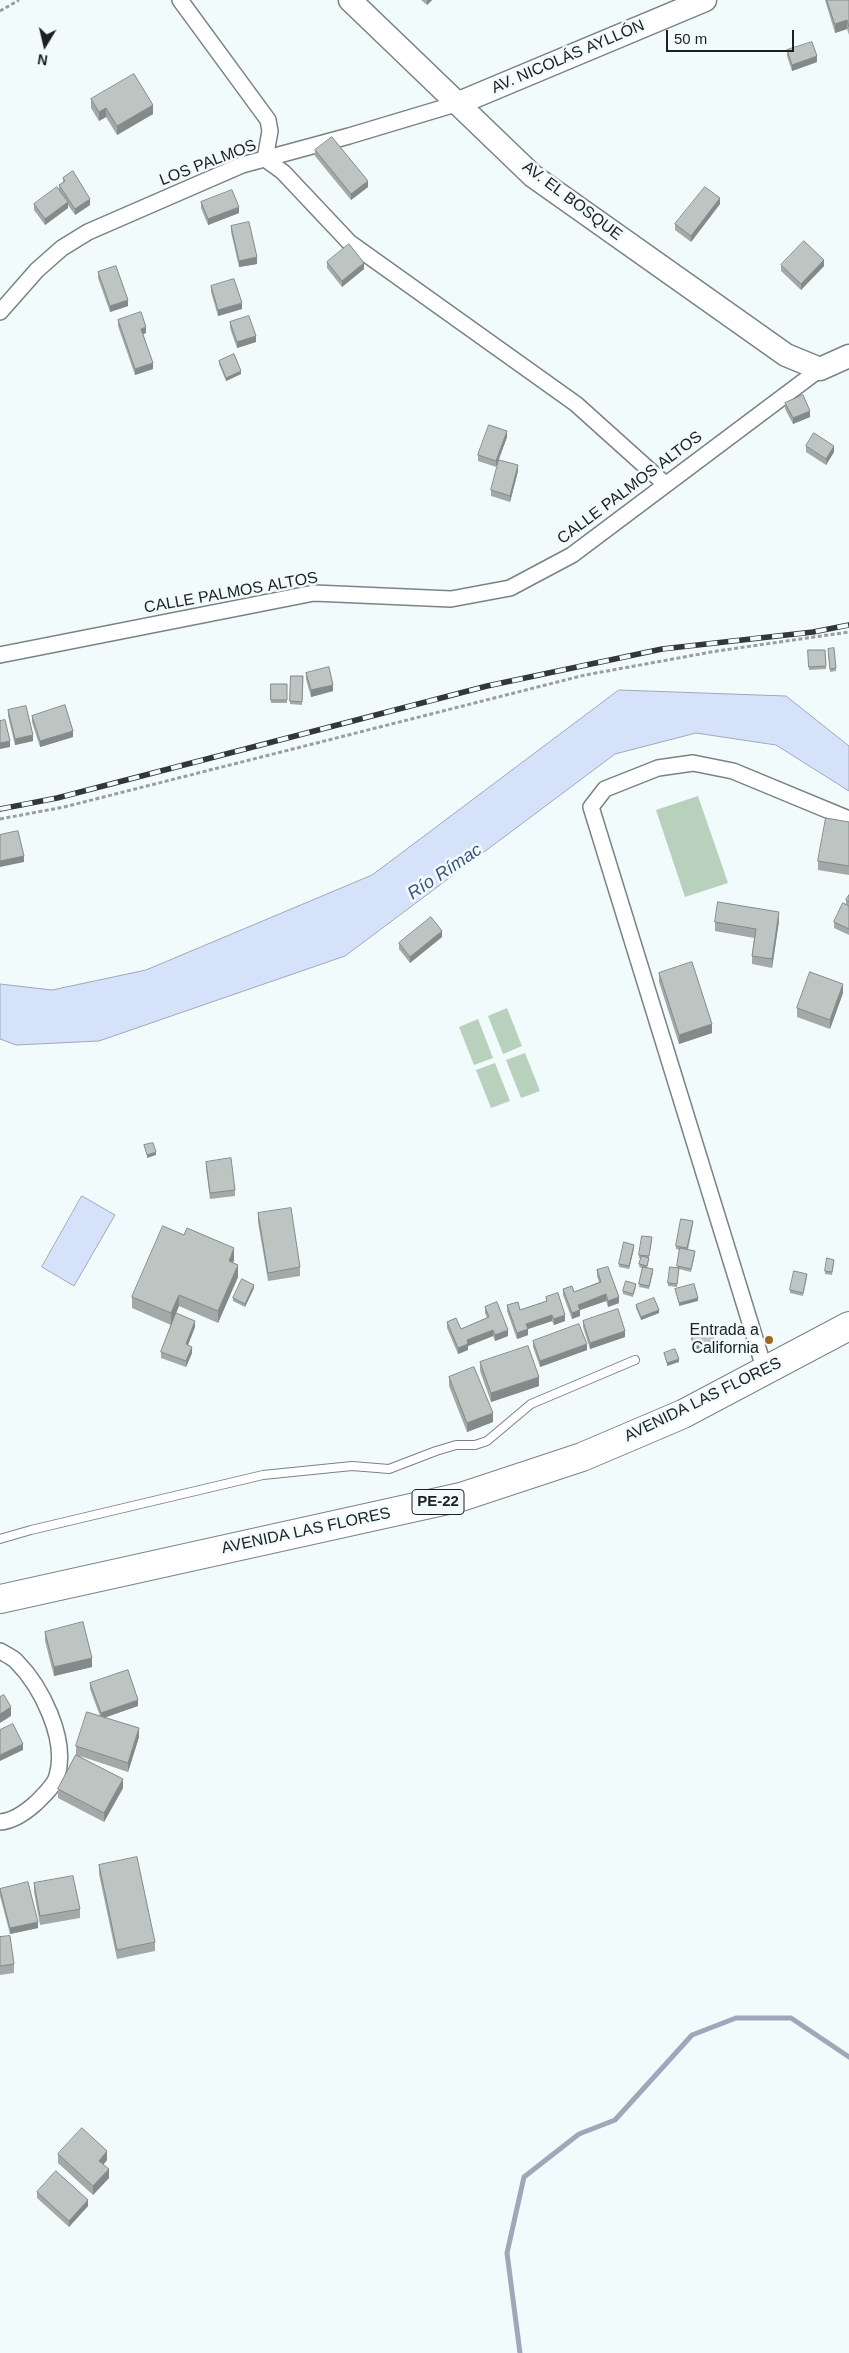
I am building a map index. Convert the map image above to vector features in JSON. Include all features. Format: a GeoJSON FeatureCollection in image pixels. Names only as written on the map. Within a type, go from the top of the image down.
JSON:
{"type":"FeatureCollection","features":[{"type":"Feature","properties":{"kind":"highway","name":"AVENIDA LAS FLORES"},"geometry":{"type":"LineString","coordinates":[[0,1599],[461,1497],[582,1457],[683,1414],[849,1326]]}},
{"type":"Feature","properties":{"kind":"street"},"geometry":{"type":"LineString","coordinates":[[180,0],[268,120],[270,131],[265,159],[283,172],[350,242],[576,404],[665,484]]}},
{"type":"Feature","properties":{"kind":"street","name":"AV. EL BOSQUE"},"geometry":{"type":"LineString","coordinates":[[350,0],[533,176],[786,355],[820,369]]}},
{"type":"Feature","properties":{"kind":"street","name":"AV. NICOLÁS AYLLÓN"},"geometry":{"type":"LineString","coordinates":[[459,103],[705,0]]}},
{"type":"Feature","properties":{"kind":"street","name":"LOS PALMOS"},"geometry":{"type":"LineString","coordinates":[[0,312],[37,270],[62,248],[88,232],[242,165],[349,136],[459,103]]}},
{"type":"Feature","properties":{"kind":"street"},"geometry":{"type":"LineString","coordinates":[[820,369],[849,356]]}},
{"type":"Feature","properties":{"kind":"street","name":"CALLE PALMOS ALTOS"},"geometry":{"type":"LineString","coordinates":[[0,654],[314,593],[451,599],[510,588],[572,555],[820,369]]}},
{"type":"Feature","properties":{"kind":"street"},"geometry":{"type":"LineString","coordinates":[[765,1371],[591,807],[605,789],[658,768],[693,763],[733,771],[849,819]]}},
{"type":"Feature","properties":{"kind":"street"},"geometry":{"type":"LineString","coordinates":[[0,1651],[15,1660],[40,1689],[57,1733],[59,1759],[57,1777],[43,1796],[27,1811],[8,1821],[0,1822]]}},
{"type":"Feature","properties":{"kind":"lane"},"geometry":{"type":"LineString","coordinates":[[0,1539],[263,1475],[352,1466],[389,1469],[443,1449],[475,1445],[487,1441],[531,1404],[635,1360]]}},
{"type":"Feature","properties":{"kind":"path"},"geometry":{"type":"LineString","coordinates":[[0,10],[19,0]]}},
{"type":"Feature","properties":{"kind":"path"},"geometry":{"type":"LineString","coordinates":[[0,819],[73,804],[585,675],[717,651],[849,632]]}},
{"type":"Feature","properties":{"kind":"green space"},"geometry":{"type":"Polygon","coordinates":[[[698,796],[728,883],[685,897],[656,810],[698,796]]]}},
{"type":"Feature","properties":{"kind":"green space"},"geometry":{"type":"Polygon","coordinates":[[[507,1008],[522,1046],[503,1054],[488,1016],[507,1008]]]}},
{"type":"Feature","properties":{"kind":"green space"},"geometry":{"type":"Polygon","coordinates":[[[478,1019],[493,1058],[474,1065],[459,1027],[478,1019]]]}},
{"type":"Feature","properties":{"kind":"green space"},"geometry":{"type":"Polygon","coordinates":[[[525,1053],[540,1091],[521,1098],[506,1060],[525,1053]]]}},
{"type":"Feature","properties":{"kind":"green space"},"geometry":{"type":"Polygon","coordinates":[[[495,1063],[510,1101],[491,1108],[476,1070],[495,1063]]]}},
{"type":"Feature","properties":{"kind":"water","name":"Río Rímac"},"geometry":{"type":"Polygon","coordinates":[[[619,690],[786,696],[849,746],[849,791],[776,745],[696,733],[615,754],[345,956],[99,1041],[16,1045],[0,1039],[0,984],[52,990],[146,970],[372,875],[619,690]]]}},
{"type":"Feature","properties":{"kind":"water"},"geometry":{"type":"Polygon","coordinates":[[[82,1196],[115,1215],[74,1286],[42,1267],[82,1196]]]}},
{"type":"Feature","properties":{"kind":"building"},"geometry":{"type":"Polygon","coordinates":[[[827,0],[849,0],[849,27],[847,20],[835,24],[827,0]]]}},
{"type":"Feature","properties":{"kind":"building"},"geometry":{"type":"Polygon","coordinates":[[[812,42],[817,56],[792,65],[787,50],[812,42]]]}},
{"type":"Feature","properties":{"kind":"building"},"geometry":{"type":"Polygon","coordinates":[[[134,74],[153,105],[117,126],[106,108],[99,112],[91,99],[134,74]]]}},
{"type":"Feature","properties":{"kind":"building"},"geometry":{"type":"Polygon","coordinates":[[[332,137],[368,181],[351,194],[315,150],[332,137]]]}},
{"type":"Feature","properties":{"kind":"building"},"geometry":{"type":"Polygon","coordinates":[[[73,171],[90,199],[75,209],[59,185],[65,181],[63,178],[73,171]]]}},
{"type":"Feature","properties":{"kind":"building"},"geometry":{"type":"Polygon","coordinates":[[[57,187],[68,202],[45,219],[34,204],[57,187]]]}},
{"type":"Feature","properties":{"kind":"building"},"geometry":{"type":"Polygon","coordinates":[[[705,187],[720,198],[691,236],[675,224],[705,187]]]}},
{"type":"Feature","properties":{"kind":"building"},"geometry":{"type":"Polygon","coordinates":[[[232,190],[239,207],[208,219],[201,202],[232,190]]]}},
{"type":"Feature","properties":{"kind":"building"},"geometry":{"type":"Polygon","coordinates":[[[249,222],[257,257],[239,261],[231,226],[249,222]]]}},
{"type":"Feature","properties":{"kind":"building"},"geometry":{"type":"Polygon","coordinates":[[[804,241],[824,260],[801,284],[781,265],[804,241]]]}},
{"type":"Feature","properties":{"kind":"building"},"geometry":{"type":"Polygon","coordinates":[[[349,244],[364,263],[342,281],[327,262],[349,244]]]}},
{"type":"Feature","properties":{"kind":"building"},"geometry":{"type":"Polygon","coordinates":[[[116,266],[128,300],[110,306],[98,272],[116,266]]]}},
{"type":"Feature","properties":{"kind":"building"},"geometry":{"type":"Polygon","coordinates":[[[234,279],[242,303],[218,310],[211,286],[234,279]]]}},
{"type":"Feature","properties":{"kind":"building"},"geometry":{"type":"Polygon","coordinates":[[[141,312],[146,327],[141,329],[153,363],[135,369],[118,320],[141,312]]]}},
{"type":"Feature","properties":{"kind":"building"},"geometry":{"type":"Polygon","coordinates":[[[249,316],[256,336],[237,342],[230,322],[249,316]]]}},
{"type":"Feature","properties":{"kind":"building"},"geometry":{"type":"Polygon","coordinates":[[[234,354],[241,371],[226,378],[219,361],[234,354]]]}},
{"type":"Feature","properties":{"kind":"building"},"geometry":{"type":"Polygon","coordinates":[[[803,395],[810,411],[793,418],[785,403],[803,395]]]}},
{"type":"Feature","properties":{"kind":"building"},"geometry":{"type":"Polygon","coordinates":[[[489,425],[507,431],[496,461],[478,455],[489,425]]]}},
{"type":"Feature","properties":{"kind":"building"},"geometry":{"type":"Polygon","coordinates":[[[814,433],[834,446],[826,459],[806,446],[814,433]]]}},
{"type":"Feature","properties":{"kind":"building"},"geometry":{"type":"Polygon","coordinates":[[[499,460],[518,465],[510,496],[491,490],[499,460]]]}},
{"type":"Feature","properties":{"kind":"building"},"geometry":{"type":"Polygon","coordinates":[[[834,648],[836,668],[830,669],[828,649],[834,648]]]}},
{"type":"Feature","properties":{"kind":"building"},"geometry":{"type":"Polygon","coordinates":[[[808,650],[825,650],[826,666],[809,667],[808,650]]]}},
{"type":"Feature","properties":{"kind":"building"},"geometry":{"type":"Polygon","coordinates":[[[329,667],[333,685],[311,690],[306,673],[329,667]]]}},
{"type":"Feature","properties":{"kind":"building"},"geometry":{"type":"Polygon","coordinates":[[[291,676],[303,676],[302,702],[290,701],[291,676]]]}},
{"type":"Feature","properties":{"kind":"building"},"geometry":{"type":"Polygon","coordinates":[[[271,684],[287,684],[287,700],[271,700],[271,684]]]}},
{"type":"Feature","properties":{"kind":"building"},"geometry":{"type":"Polygon","coordinates":[[[65,705],[73,731],[40,741],[32,716],[65,705]]]}},
{"type":"Feature","properties":{"kind":"building"},"geometry":{"type":"Polygon","coordinates":[[[26,706],[33,735],[15,739],[8,710],[26,706]]]}},
{"type":"Feature","properties":{"kind":"building"},"geometry":{"type":"Polygon","coordinates":[[[5,720],[10,741],[0,743],[0,721],[5,720]]]}},
{"type":"Feature","properties":{"kind":"building"},"geometry":{"type":"Polygon","coordinates":[[[826,818],[849,822],[849,866],[818,861],[826,818]]]}},
{"type":"Feature","properties":{"kind":"building"},"geometry":{"type":"Polygon","coordinates":[[[18,831],[24,856],[0,861],[0,835],[18,831]]]}},
{"type":"Feature","properties":{"kind":"building"},"geometry":{"type":"Polygon","coordinates":[[[718,902],[779,912],[772,959],[752,956],[756,929],[715,922],[718,902]]]}},
{"type":"Feature","properties":{"kind":"building"},"geometry":{"type":"Polygon","coordinates":[[[843,903],[849,906],[849,929],[834,922],[843,903]]]}},
{"type":"Feature","properties":{"kind":"building"},"geometry":{"type":"Polygon","coordinates":[[[431,917],[442,931],[410,957],[399,943],[431,917]]]}},
{"type":"Feature","properties":{"kind":"building"},"geometry":{"type":"Polygon","coordinates":[[[692,962],[712,1024],[679,1035],[659,973],[692,962]]]}},
{"type":"Feature","properties":{"kind":"building"},"geometry":{"type":"Polygon","coordinates":[[[810,972],[843,984],[830,1020],[797,1008],[810,972]]]}},
{"type":"Feature","properties":{"kind":"building"},"geometry":{"type":"Polygon","coordinates":[[[153,1143],[156,1152],[147,1155],[144,1145],[153,1143]]]}},
{"type":"Feature","properties":{"kind":"building"},"geometry":{"type":"Polygon","coordinates":[[[231,1158],[235,1190],[210,1193],[206,1162],[231,1158]]]}},
{"type":"Feature","properties":{"kind":"building"},"geometry":{"type":"Polygon","coordinates":[[[291,1208],[300,1267],[268,1273],[258,1213],[291,1208]]]}},
{"type":"Feature","properties":{"kind":"building"},"geometry":{"type":"Polygon","coordinates":[[[681,1219],[693,1221],[687,1248],[676,1246],[681,1219]]]}},
{"type":"Feature","properties":{"kind":"building"},"geometry":{"type":"Polygon","coordinates":[[[163,1226],[184,1235],[187,1228],[234,1248],[229,1261],[238,1265],[218,1311],[179,1295],[171,1313],[132,1297],[163,1226]]]}},
{"type":"Feature","properties":{"kind":"building"},"geometry":{"type":"Polygon","coordinates":[[[642,1236],[652,1237],[649,1256],[639,1255],[642,1236]]]}},
{"type":"Feature","properties":{"kind":"building"},"geometry":{"type":"Polygon","coordinates":[[[624,1242],[634,1245],[629,1266],[619,1264],[624,1242]]]}},
{"type":"Feature","properties":{"kind":"building"},"geometry":{"type":"Polygon","coordinates":[[[680,1248],[695,1251],[691,1269],[677,1266],[680,1248]]]}},
{"type":"Feature","properties":{"kind":"building"},"geometry":{"type":"Polygon","coordinates":[[[642,1256],[649,1258],[647,1266],[639,1264],[642,1256]]]}},
{"type":"Feature","properties":{"kind":"building"},"geometry":{"type":"Polygon","coordinates":[[[827,1258],[834,1260],[832,1272],[825,1271],[827,1258]]]}},
{"type":"Feature","properties":{"kind":"building"},"geometry":{"type":"Polygon","coordinates":[[[608,1267],[619,1297],[608,1301],[606,1294],[578,1305],[580,1310],[572,1313],[563,1289],[572,1286],[574,1292],[601,1282],[597,1270],[608,1267]]]}},
{"type":"Feature","properties":{"kind":"building"},"geometry":{"type":"Polygon","coordinates":[[[643,1267],[653,1269],[649,1286],[639,1284],[643,1267]]]}},
{"type":"Feature","properties":{"kind":"building"},"geometry":{"type":"Polygon","coordinates":[[[670,1267],[679,1268],[677,1284],[668,1283],[670,1267]]]}},
{"type":"Feature","properties":{"kind":"building"},"geometry":{"type":"Polygon","coordinates":[[[794,1271],[807,1274],[803,1293],[790,1290],[794,1271]]]}},
{"type":"Feature","properties":{"kind":"building"},"geometry":{"type":"Polygon","coordinates":[[[242,1279],[254,1285],[245,1304],[233,1298],[242,1279]]]}},
{"type":"Feature","properties":{"kind":"building"},"geometry":{"type":"Polygon","coordinates":[[[626,1281],[636,1284],[633,1294],[623,1291],[626,1281]]]}},
{"type":"Feature","properties":{"kind":"building"},"geometry":{"type":"Polygon","coordinates":[[[694,1284],[698,1298],[679,1303],[675,1289],[694,1284]]]}},
{"type":"Feature","properties":{"kind":"building"},"geometry":{"type":"Polygon","coordinates":[[[558,1293],[565,1315],[554,1319],[552,1315],[526,1324],[528,1329],[517,1333],[507,1305],[518,1302],[520,1310],[547,1301],[546,1297],[558,1293]]]}},
{"type":"Feature","properties":{"kind":"building"},"geometry":{"type":"Polygon","coordinates":[[[654,1298],[659,1310],[641,1317],[636,1305],[654,1298]]]}},
{"type":"Feature","properties":{"kind":"building"},"geometry":{"type":"Polygon","coordinates":[[[497,1302],[508,1330],[495,1335],[493,1330],[467,1340],[468,1344],[458,1348],[447,1322],[456,1318],[461,1329],[489,1317],[485,1307],[497,1302]]]}},
{"type":"Feature","properties":{"kind":"building"},"geometry":{"type":"Polygon","coordinates":[[[618,1309],[625,1331],[590,1343],[583,1321],[618,1309]]]}},
{"type":"Feature","properties":{"kind":"building"},"geometry":{"type":"Polygon","coordinates":[[[176,1313],[195,1321],[186,1344],[192,1347],[186,1361],[161,1352],[176,1313]]]}},
{"type":"Feature","properties":{"kind":"building"},"geometry":{"type":"Polygon","coordinates":[[[579,1324],[587,1344],[540,1361],[533,1341],[579,1324]]]}},
{"type":"Feature","properties":{"kind":"building"},"geometry":{"type":"Polygon","coordinates":[[[710,1329],[714,1340],[695,1347],[691,1336],[710,1329]]]}},
{"type":"Feature","properties":{"kind":"building"},"geometry":{"type":"Polygon","coordinates":[[[528,1346],[539,1377],[491,1393],[480,1362],[528,1346]]]}},
{"type":"Feature","properties":{"kind":"building"},"geometry":{"type":"Polygon","coordinates":[[[675,1349],[679,1359],[667,1363],[664,1353],[675,1349]]]}},
{"type":"Feature","properties":{"kind":"building"},"geometry":{"type":"Polygon","coordinates":[[[474,1367],[493,1413],[467,1423],[449,1377],[474,1367]]]}},
{"type":"Feature","properties":{"kind":"building"},"geometry":{"type":"Polygon","coordinates":[[[83,1622],[92,1658],[54,1667],[45,1632],[83,1622]]]}},
{"type":"Feature","properties":{"kind":"building"},"geometry":{"type":"Polygon","coordinates":[[[128,1670],[138,1700],[101,1713],[90,1683],[128,1670]]]}},
{"type":"Feature","properties":{"kind":"building"},"geometry":{"type":"Polygon","coordinates":[[[4,1695],[11,1707],[0,1714],[0,1697],[4,1695]]]}},
{"type":"Feature","properties":{"kind":"building"},"geometry":{"type":"Polygon","coordinates":[[[87,1712],[139,1728],[128,1763],[76,1746],[87,1712]]]}},
{"type":"Feature","properties":{"kind":"building"},"geometry":{"type":"Polygon","coordinates":[[[13,1724],[23,1744],[0,1755],[0,1730],[13,1724]]]}},
{"type":"Feature","properties":{"kind":"building"},"geometry":{"type":"Polygon","coordinates":[[[76,1755],[123,1779],[104,1813],[58,1789],[76,1755]]]}},
{"type":"Feature","properties":{"kind":"building"},"geometry":{"type":"Polygon","coordinates":[[[137,1857],[155,1942],[117,1950],[99,1865],[137,1857]]]}},
{"type":"Feature","properties":{"kind":"building"},"geometry":{"type":"Polygon","coordinates":[[[73,1876],[80,1909],[40,1916],[34,1883],[73,1876]]]}},
{"type":"Feature","properties":{"kind":"building"},"geometry":{"type":"Polygon","coordinates":[[[28,1882],[38,1922],[10,1928],[0,1889],[28,1882]]]}},
{"type":"Feature","properties":{"kind":"building"},"geometry":{"type":"Polygon","coordinates":[[[10,1936],[14,1964],[0,1966],[0,1937],[10,1936]]]}},
{"type":"Feature","properties":{"kind":"building"},"geometry":{"type":"Polygon","coordinates":[[[82,2128],[107,2151],[99,2161],[109,2169],[93,2186],[58,2154],[82,2128]]]}},
{"type":"Feature","properties":{"kind":"building"},"geometry":{"type":"Polygon","coordinates":[[[56,2171],[88,2200],[69,2221],[37,2192],[56,2171]]]}},
{"type":"Feature","properties":{"kind":"waterway"},"geometry":{"type":"LineString","coordinates":[[520,2353],[507,2253],[524,2177],[579,2134],[615,2120],[692,2035],[736,2018],[791,2018],[849,2057]]}},
{"type":"Feature","properties":{"kind":"railway"},"geometry":{"type":"LineString","coordinates":[[0,809],[57,798],[487,686],[662,649],[813,632],[849,625]]}},
{"type":"Feature","properties":{"kind":"place","name":"Entrada a California"},"geometry":{"type":"Point","coordinates":[769,1340]}}]}
